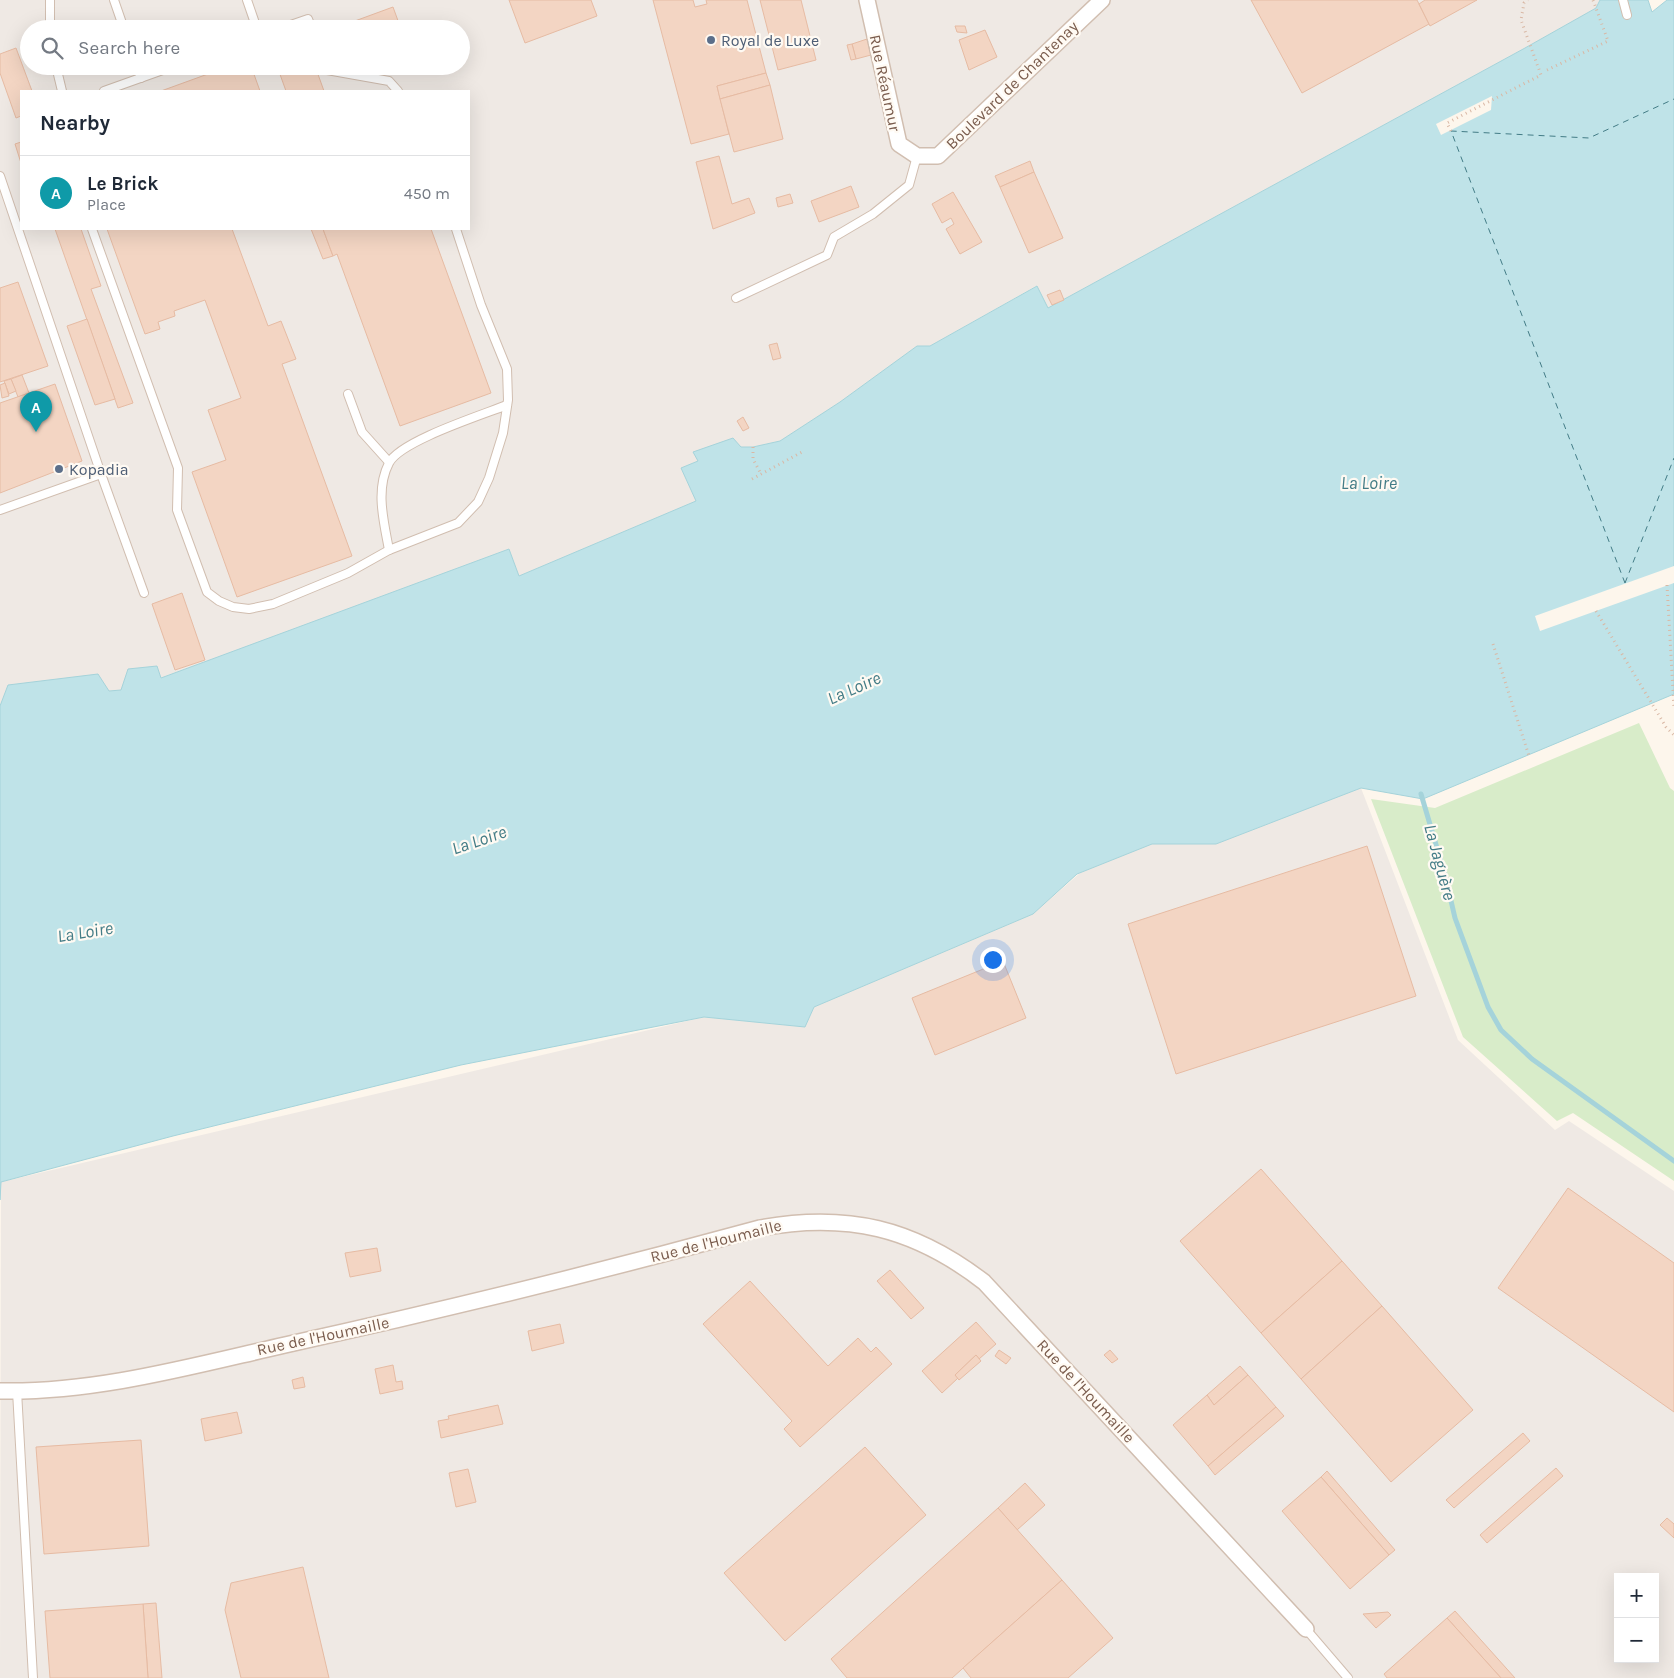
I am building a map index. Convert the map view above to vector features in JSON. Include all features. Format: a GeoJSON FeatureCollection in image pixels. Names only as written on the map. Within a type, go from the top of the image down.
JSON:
{"type":"FeatureCollection","features":[{"type":"Feature","properties":{"kind":"street","name":"Rue Réaumur"},"geometry":{"type":"LineString","coordinates":[[867,0],[899,144],[917,156]]}},
{"type":"Feature","properties":{"kind":"street","name":"Boulevard de Chantenay"},"geometry":{"type":"LineString","coordinates":[[917,156],[938,156],[1102,0]]}},
{"type":"Feature","properties":{"kind":"street","name":"Rue de l'Houmaille"},"geometry":{"type":"LineString","coordinates":[[0,1391],[62,1390],[88,1386],[273,1348],[440,1310],[760,1228],[798,1222],[860,1224],[888,1230],[932,1247],[966,1268],[992,1290],[1306,1629]]}},
{"type":"Feature","properties":{"kind":"lane"},"geometry":{"type":"LineString","coordinates":[[50,0],[50,20]]}},
{"type":"Feature","properties":{"kind":"lane"},"geometry":{"type":"LineString","coordinates":[[114,0],[121,20]]}},
{"type":"Feature","properties":{"kind":"lane"},"geometry":{"type":"LineString","coordinates":[[247,0],[254,20]]}},
{"type":"Feature","properties":{"kind":"lane"},"geometry":{"type":"LineString","coordinates":[[1623,0],[1627,15]]}},
{"type":"Feature","properties":{"kind":"lane"},"geometry":{"type":"LineString","coordinates":[[58,75],[62,90]]}},
{"type":"Feature","properties":{"kind":"lane"},"geometry":{"type":"LineString","coordinates":[[107,90],[149,75]]}},
{"type":"Feature","properties":{"kind":"lane"},"geometry":{"type":"LineString","coordinates":[[355,75],[389,81],[397,90]]}},
{"type":"Feature","properties":{"kind":"lane"},"geometry":{"type":"LineString","coordinates":[[736,298],[827,255],[834,237],[873,214],[909,185],[917,156]]}},
{"type":"Feature","properties":{"kind":"lane"},"geometry":{"type":"LineString","coordinates":[[0,176],[101,474],[144,593]]}},
{"type":"Feature","properties":{"kind":"lane"},"geometry":{"type":"LineString","coordinates":[[92,230],[178,468],[177,510],[207,592],[219,601],[233,607],[249,609],[273,604],[348,574],[389,550],[458,523],[478,502],[489,478],[503,433],[507,405],[508,369],[482,305],[456,230]]}},
{"type":"Feature","properties":{"kind":"lane"},"geometry":{"type":"LineString","coordinates":[[348,394],[362,432],[389,462]]}},
{"type":"Feature","properties":{"kind":"lane"},"geometry":{"type":"LineString","coordinates":[[389,550],[381,508],[383,483],[389,462],[412,443],[507,405]]}},
{"type":"Feature","properties":{"kind":"lane"},"geometry":{"type":"LineString","coordinates":[[0,510],[101,474]]}},
{"type":"Feature","properties":{"kind":"lane"},"geometry":{"type":"LineString","coordinates":[[17,1392],[33,1678]]}},
{"type":"Feature","properties":{"kind":"lane","name":"Rue de l'Houmaille"},"geometry":{"type":"LineString","coordinates":[[1306,1629],[1348,1678]]}},
{"type":"Feature","properties":{"kind":"path"},"geometry":{"type":"LineString","coordinates":[[1451,131],[1447,123],[1541,75],[1521,20],[1524,3],[1528,0]]}},
{"type":"Feature","properties":{"kind":"path"},"geometry":{"type":"LineString","coordinates":[[1547,70],[1608,41],[1593,0]]}},
{"type":"Feature","properties":{"kind":"path"},"geometry":{"type":"LineString","coordinates":[[753,447],[753,460],[761,474]]}},
{"type":"Feature","properties":{"kind":"path"},"geometry":{"type":"LineString","coordinates":[[752,479],[802,452]]}},
{"type":"Feature","properties":{"kind":"path"},"geometry":{"type":"LineString","coordinates":[[1668,585],[1674,708]]}},
{"type":"Feature","properties":{"kind":"path"},"geometry":{"type":"LineString","coordinates":[[1596,611],[1666,727],[1674,735]]}},
{"type":"Feature","properties":{"kind":"path"},"geometry":{"type":"LineString","coordinates":[[1493,644],[1529,756]]}},
{"type":"Feature","properties":{"kind":"shaded area"},"geometry":{"type":"Polygon","coordinates":[[[0,0],[1600,0],[1596,8],[1525,48],[1048,308],[1036,286],[930,346],[917,346],[840,402],[780,441],[753,447],[694,452],[698,461],[681,468],[696,501],[519,576],[509,549],[161,679],[157,666],[121,690],[109,691],[97,674],[0,706],[0,0]]]}},
{"type":"Feature","properties":{"kind":"shaded area"},"geometry":{"type":"Polygon","coordinates":[[[1361,788],[1458,1040],[1555,1130],[1569,1121],[1674,1191],[1674,1678],[0,1678],[1,1182],[704,1017],[805,1027],[814,1007],[1033,914],[1080,873],[1152,844],[1216,844],[1361,788]]]}},
{"type":"Feature","properties":{"kind":"green space"},"geometry":{"type":"Polygon","coordinates":[[[1639,723],[1670,788],[1674,791],[1674,1181],[1573,1113],[1557,1121],[1463,1037],[1371,799],[1435,808],[1639,723]]]}},
{"type":"Feature","properties":{"kind":"water","name":"La Loire"},"geometry":{"type":"Polygon","coordinates":[[[1600,0],[1648,0],[1652,12],[1667,0],[1674,0],[1674,694],[1423,799],[1361,788],[1216,844],[1152,844],[1077,874],[1033,914],[814,1007],[805,1027],[704,1017],[461,1065],[173,1136],[1,1182],[0,1200],[0,706],[8,685],[98,674],[109,691],[121,690],[128,669],[157,666],[161,678],[509,549],[519,576],[696,501],[681,468],[698,461],[693,452],[733,438],[741,447],[753,447],[780,441],[840,402],[917,346],[930,346],[1037,286],[1048,308],[1525,48],[1596,8],[1600,0]]]}},
{"type":"Feature","properties":{"kind":"pier"},"geometry":{"type":"Polygon","coordinates":[[[1492,96],[1491,110],[1441,135],[1436,124],[1492,96]]]}},
{"type":"Feature","properties":{"kind":"pier"},"geometry":{"type":"Polygon","coordinates":[[[1674,566],[1674,583],[1540,631],[1535,616],[1674,566]]]}},
{"type":"Feature","properties":{"kind":"building"},"geometry":{"type":"Polygon","coordinates":[[[509,0],[591,0],[597,16],[525,43],[509,0]]]}},
{"type":"Feature","properties":{"kind":"building","name":"Royal de Luxe"},"geometry":{"type":"Polygon","coordinates":[[[653,0],[693,0],[695,7],[707,4],[706,0],[747,0],[766,73],[717,86],[729,134],[691,144],[653,0]]]}},
{"type":"Feature","properties":{"kind":"building"},"geometry":{"type":"Polygon","coordinates":[[[760,0],[801,0],[816,60],[778,70],[760,0]]]}},
{"type":"Feature","properties":{"kind":"building"},"geometry":{"type":"Polygon","coordinates":[[[1251,0],[1417,0],[1429,24],[1302,93],[1251,0]]]}},
{"type":"Feature","properties":{"kind":"building"},"geometry":{"type":"Polygon","coordinates":[[[1425,0],[1477,0],[1430,26],[1419,4],[1425,0]]]}},
{"type":"Feature","properties":{"kind":"building"},"geometry":{"type":"Polygon","coordinates":[[[393,7],[398,20],[358,20],[393,7]]]}},
{"type":"Feature","properties":{"kind":"building"},"geometry":{"type":"Polygon","coordinates":[[[955,26],[965,26],[967,33],[957,32],[955,26]]]}},
{"type":"Feature","properties":{"kind":"building"},"geometry":{"type":"Polygon","coordinates":[[[985,30],[997,57],[969,70],[959,40],[985,30]]]}},
{"type":"Feature","properties":{"kind":"building"},"geometry":{"type":"Polygon","coordinates":[[[867,39],[871,55],[856,59],[852,44],[867,39]]]}},
{"type":"Feature","properties":{"kind":"building"},"geometry":{"type":"Polygon","coordinates":[[[852,44],[856,59],[851,60],[847,45],[852,44]]]}},
{"type":"Feature","properties":{"kind":"building"},"geometry":{"type":"Polygon","coordinates":[[[16,48],[20,59],[20,75],[26,75],[32,90],[20,90],[20,116],[16,118],[0,73],[0,54],[16,48]]]}},
{"type":"Feature","properties":{"kind":"building"},"geometry":{"type":"Polygon","coordinates":[[[766,73],[770,85],[720,99],[717,86],[766,73]]]}},
{"type":"Feature","properties":{"kind":"building"},"geometry":{"type":"Polygon","coordinates":[[[205,75],[254,75],[260,90],[164,90],[205,75]]]}},
{"type":"Feature","properties":{"kind":"building"},"geometry":{"type":"Polygon","coordinates":[[[280,75],[318,75],[324,90],[286,90],[280,75]]]}},
{"type":"Feature","properties":{"kind":"building","name":"Royal de Luxe"},"geometry":{"type":"Polygon","coordinates":[[[770,85],[783,139],[734,152],[720,99],[770,85]]]}},
{"type":"Feature","properties":{"kind":"building"},"geometry":{"type":"Polygon","coordinates":[[[20,142],[20,160],[15,144],[20,142]]]}},
{"type":"Feature","properties":{"kind":"building"},"geometry":{"type":"Polygon","coordinates":[[[719,156],[732,204],[749,198],[755,213],[713,229],[696,162],[719,156]]]}},
{"type":"Feature","properties":{"kind":"building"},"geometry":{"type":"Polygon","coordinates":[[[1030,161],[1034,172],[1000,187],[995,176],[1030,161]]]}},
{"type":"Feature","properties":{"kind":"building"},"geometry":{"type":"Polygon","coordinates":[[[1034,172],[1063,238],[1029,253],[1000,187],[1034,172]]]}},
{"type":"Feature","properties":{"kind":"building"},"geometry":{"type":"Polygon","coordinates":[[[851,186],[859,207],[819,222],[811,201],[851,186]]]}},
{"type":"Feature","properties":{"kind":"building"},"geometry":{"type":"Polygon","coordinates":[[[953,192],[982,242],[960,254],[946,229],[954,224],[951,218],[942,223],[932,204],[953,192]]]}},
{"type":"Feature","properties":{"kind":"building"},"geometry":{"type":"Polygon","coordinates":[[[790,194],[793,203],[778,207],[776,198],[790,194]]]}},
{"type":"Feature","properties":{"kind":"building"},"geometry":{"type":"Polygon","coordinates":[[[55,230],[81,230],[101,286],[91,289],[133,403],[118,408],[55,230]]]}},
{"type":"Feature","properties":{"kind":"building"},"geometry":{"type":"Polygon","coordinates":[[[107,230],[232,230],[268,326],[281,321],[296,359],[282,364],[352,556],[237,597],[192,472],[226,460],[208,410],[241,398],[205,300],[174,311],[175,316],[158,322],[160,329],[145,334],[107,230]]]}},
{"type":"Feature","properties":{"kind":"building"},"geometry":{"type":"Polygon","coordinates":[[[311,230],[323,230],[333,256],[323,259],[311,230]]]}},
{"type":"Feature","properties":{"kind":"building"},"geometry":{"type":"Polygon","coordinates":[[[323,230],[431,230],[491,393],[400,426],[337,254],[333,256],[323,230]]]}},
{"type":"Feature","properties":{"kind":"building"},"geometry":{"type":"Polygon","coordinates":[[[18,282],[48,366],[0,382],[0,288],[18,282]]]}},
{"type":"Feature","properties":{"kind":"building"},"geometry":{"type":"Polygon","coordinates":[[[1060,290],[1064,300],[1052,305],[1047,295],[1060,290]]]}},
{"type":"Feature","properties":{"kind":"building"},"geometry":{"type":"Polygon","coordinates":[[[87,319],[115,399],[95,405],[67,326],[87,319]]]}},
{"type":"Feature","properties":{"kind":"building"},"geometry":{"type":"Polygon","coordinates":[[[777,343],[781,358],[773,360],[769,345],[777,343]]]}},
{"type":"Feature","properties":{"kind":"building"},"geometry":{"type":"Polygon","coordinates":[[[22,375],[29,393],[18,397],[11,379],[22,375]]]}},
{"type":"Feature","properties":{"kind":"building"},"geometry":{"type":"Polygon","coordinates":[[[11,379],[16,391],[9,394],[4,381],[11,379]]]}},
{"type":"Feature","properties":{"kind":"building"},"geometry":{"type":"Polygon","coordinates":[[[5,383],[9,396],[2,398],[0,385],[5,383]]]}},
{"type":"Feature","properties":{"kind":"building"},"geometry":{"type":"Polygon","coordinates":[[[55,384],[82,461],[0,493],[0,403],[55,384]]]}},
{"type":"Feature","properties":{"kind":"building"},"geometry":{"type":"Polygon","coordinates":[[[743,417],[749,428],[743,431],[737,421],[743,417]]]}},
{"type":"Feature","properties":{"kind":"building"},"geometry":{"type":"Polygon","coordinates":[[[182,593],[205,660],[175,670],[152,604],[182,593]]]}},
{"type":"Feature","properties":{"kind":"building"},"geometry":{"type":"Polygon","coordinates":[[[1367,846],[1416,996],[1176,1074],[1128,924],[1367,846]]]}},
{"type":"Feature","properties":{"kind":"building"},"geometry":{"type":"Polygon","coordinates":[[[1003,961],[1026,1018],[935,1055],[912,998],[1003,961]]]}},
{"type":"Feature","properties":{"kind":"building"},"geometry":{"type":"Polygon","coordinates":[[[1261,1169],[1342,1261],[1261,1333],[1180,1241],[1261,1169]]]}},
{"type":"Feature","properties":{"kind":"building"},"geometry":{"type":"Polygon","coordinates":[[[1568,1188],[1674,1263],[1674,1412],[1498,1288],[1568,1188]]]}},
{"type":"Feature","properties":{"kind":"building"},"geometry":{"type":"Polygon","coordinates":[[[377,1248],[381,1271],[350,1277],[345,1253],[377,1248]]]}},
{"type":"Feature","properties":{"kind":"building"},"geometry":{"type":"Polygon","coordinates":[[[1342,1261],[1382,1306],[1301,1379],[1261,1333],[1342,1261]]]}},
{"type":"Feature","properties":{"kind":"building"},"geometry":{"type":"Polygon","coordinates":[[[890,1270],[924,1308],[911,1319],[877,1281],[890,1270]]]}},
{"type":"Feature","properties":{"kind":"building"},"geometry":{"type":"Polygon","coordinates":[[[750,1281],[828,1366],[858,1338],[871,1352],[876,1347],[892,1364],[800,1447],[784,1429],[792,1421],[703,1324],[750,1281]]]}},
{"type":"Feature","properties":{"kind":"building"},"geometry":{"type":"Polygon","coordinates":[[[1382,1306],[1473,1410],[1391,1482],[1301,1379],[1382,1306]]]}},
{"type":"Feature","properties":{"kind":"building"},"geometry":{"type":"Polygon","coordinates":[[[976,1322],[996,1344],[979,1359],[976,1355],[955,1375],[958,1378],[942,1393],[922,1371],[976,1322]]]}},
{"type":"Feature","properties":{"kind":"building"},"geometry":{"type":"Polygon","coordinates":[[[560,1324],[564,1343],[532,1351],[528,1331],[560,1324]]]}},
{"type":"Feature","properties":{"kind":"building"},"geometry":{"type":"Polygon","coordinates":[[[999,1350],[1011,1358],[1006,1364],[995,1356],[999,1350]]]}},
{"type":"Feature","properties":{"kind":"building"},"geometry":{"type":"Polygon","coordinates":[[[1110,1350],[1118,1359],[1112,1363],[1104,1355],[1110,1350]]]}},
{"type":"Feature","properties":{"kind":"building"},"geometry":{"type":"Polygon","coordinates":[[[976,1355],[981,1361],[959,1380],[955,1375],[976,1355]]]}},
{"type":"Feature","properties":{"kind":"building"},"geometry":{"type":"Polygon","coordinates":[[[393,1365],[396,1382],[402,1381],[403,1389],[380,1394],[375,1369],[393,1365]]]}},
{"type":"Feature","properties":{"kind":"building"},"geometry":{"type":"Polygon","coordinates":[[[1240,1366],[1248,1375],[1214,1405],[1207,1395],[1240,1366]]]}},
{"type":"Feature","properties":{"kind":"building"},"geometry":{"type":"Polygon","coordinates":[[[1248,1375],[1276,1407],[1208,1466],[1173,1425],[1207,1395],[1214,1405],[1248,1375]]]}},
{"type":"Feature","properties":{"kind":"building"},"geometry":{"type":"Polygon","coordinates":[[[303,1377],[305,1387],[294,1389],[292,1380],[303,1377]]]}},
{"type":"Feature","properties":{"kind":"building"},"geometry":{"type":"Polygon","coordinates":[[[498,1405],[503,1424],[441,1438],[438,1421],[449,1419],[448,1416],[498,1405]]]}},
{"type":"Feature","properties":{"kind":"building"},"geometry":{"type":"Polygon","coordinates":[[[1276,1407],[1284,1416],[1215,1475],[1208,1466],[1276,1407]]]}},
{"type":"Feature","properties":{"kind":"building"},"geometry":{"type":"Polygon","coordinates":[[[237,1412],[242,1433],[205,1441],[201,1419],[237,1412]]]}},
{"type":"Feature","properties":{"kind":"building"},"geometry":{"type":"Polygon","coordinates":[[[1523,1433],[1530,1441],[1454,1508],[1446,1500],[1523,1433]]]}},
{"type":"Feature","properties":{"kind":"building"},"geometry":{"type":"Polygon","coordinates":[[[141,1440],[149,1546],[44,1554],[36,1447],[141,1440]]]}},
{"type":"Feature","properties":{"kind":"building"},"geometry":{"type":"Polygon","coordinates":[[[865,1447],[926,1515],[785,1641],[724,1573],[865,1447]]]}},
{"type":"Feature","properties":{"kind":"building"},"geometry":{"type":"Polygon","coordinates":[[[1556,1468],[1563,1476],[1487,1543],[1480,1535],[1556,1468]]]}},
{"type":"Feature","properties":{"kind":"building"},"geometry":{"type":"Polygon","coordinates":[[[468,1469],[476,1502],[456,1507],[449,1473],[468,1469]]]}},
{"type":"Feature","properties":{"kind":"building"},"geometry":{"type":"Polygon","coordinates":[[[1327,1471],[1395,1550],[1389,1555],[1321,1477],[1327,1471]]]}},
{"type":"Feature","properties":{"kind":"building"},"geometry":{"type":"Polygon","coordinates":[[[1321,1477],[1389,1555],[1350,1589],[1282,1511],[1321,1477]]]}},
{"type":"Feature","properties":{"kind":"building"},"geometry":{"type":"Polygon","coordinates":[[[1025,1483],[1045,1505],[1017,1530],[998,1508],[1025,1483]]]}},
{"type":"Feature","properties":{"kind":"building"},"geometry":{"type":"Polygon","coordinates":[[[998,1508],[1062,1580],[952,1678],[847,1678],[831,1659],[998,1508]]]}},
{"type":"Feature","properties":{"kind":"building"},"geometry":{"type":"Polygon","coordinates":[[[1667,1518],[1674,1524],[1674,1538],[1660,1525],[1667,1518]]]}},
{"type":"Feature","properties":{"kind":"building"},"geometry":{"type":"Polygon","coordinates":[[[303,1567],[329,1678],[241,1678],[225,1610],[231,1583],[303,1567]]]}},
{"type":"Feature","properties":{"kind":"building"},"geometry":{"type":"Polygon","coordinates":[[[1062,1580],[1113,1638],[1068,1678],[971,1678],[963,1668],[1062,1580]]]}},
{"type":"Feature","properties":{"kind":"building"},"geometry":{"type":"Polygon","coordinates":[[[156,1603],[162,1678],[148,1678],[143,1604],[156,1603]]]}},
{"type":"Feature","properties":{"kind":"building"},"geometry":{"type":"Polygon","coordinates":[[[143,1604],[148,1678],[50,1678],[45,1611],[143,1604]]]}},
{"type":"Feature","properties":{"kind":"building"},"geometry":{"type":"Polygon","coordinates":[[[1455,1611],[1515,1678],[1501,1678],[1447,1618],[1455,1611]]]}},
{"type":"Feature","properties":{"kind":"building"},"geometry":{"type":"Polygon","coordinates":[[[1388,1612],[1391,1615],[1376,1628],[1363,1614],[1388,1612]]]}},
{"type":"Feature","properties":{"kind":"building"},"geometry":{"type":"Polygon","coordinates":[[[1447,1618],[1501,1678],[1387,1678],[1384,1674],[1447,1618]]]}},
{"type":"Feature","properties":{"kind":"waterway","name":"La Jaguère"},"geometry":{"type":"LineString","coordinates":[[1421,794],[1445,875],[1455,918],[1488,1007],[1501,1030],[1532,1059],[1674,1161]]}},
{"type":"Feature","properties":{"kind":"ferry route"},"geometry":{"type":"LineString","coordinates":[[1625,583],[1451,131],[1589,138],[1674,99]]}},
{"type":"Feature","properties":{"kind":"ferry route"},"geometry":{"type":"LineString","coordinates":[[1625,583],[1674,458]]}},
{"type":"Feature","properties":{"kind":"place","name":"Royal de Luxe"},"geometry":{"type":"Point","coordinates":[711,40]}},
{"type":"Feature","properties":{"kind":"place","name":"Le Brick"},"geometry":{"type":"Point","coordinates":[36,432]}},
{"type":"Feature","properties":{"kind":"place","name":"Kopadia"},"geometry":{"type":"Point","coordinates":[59,469]}}]}
